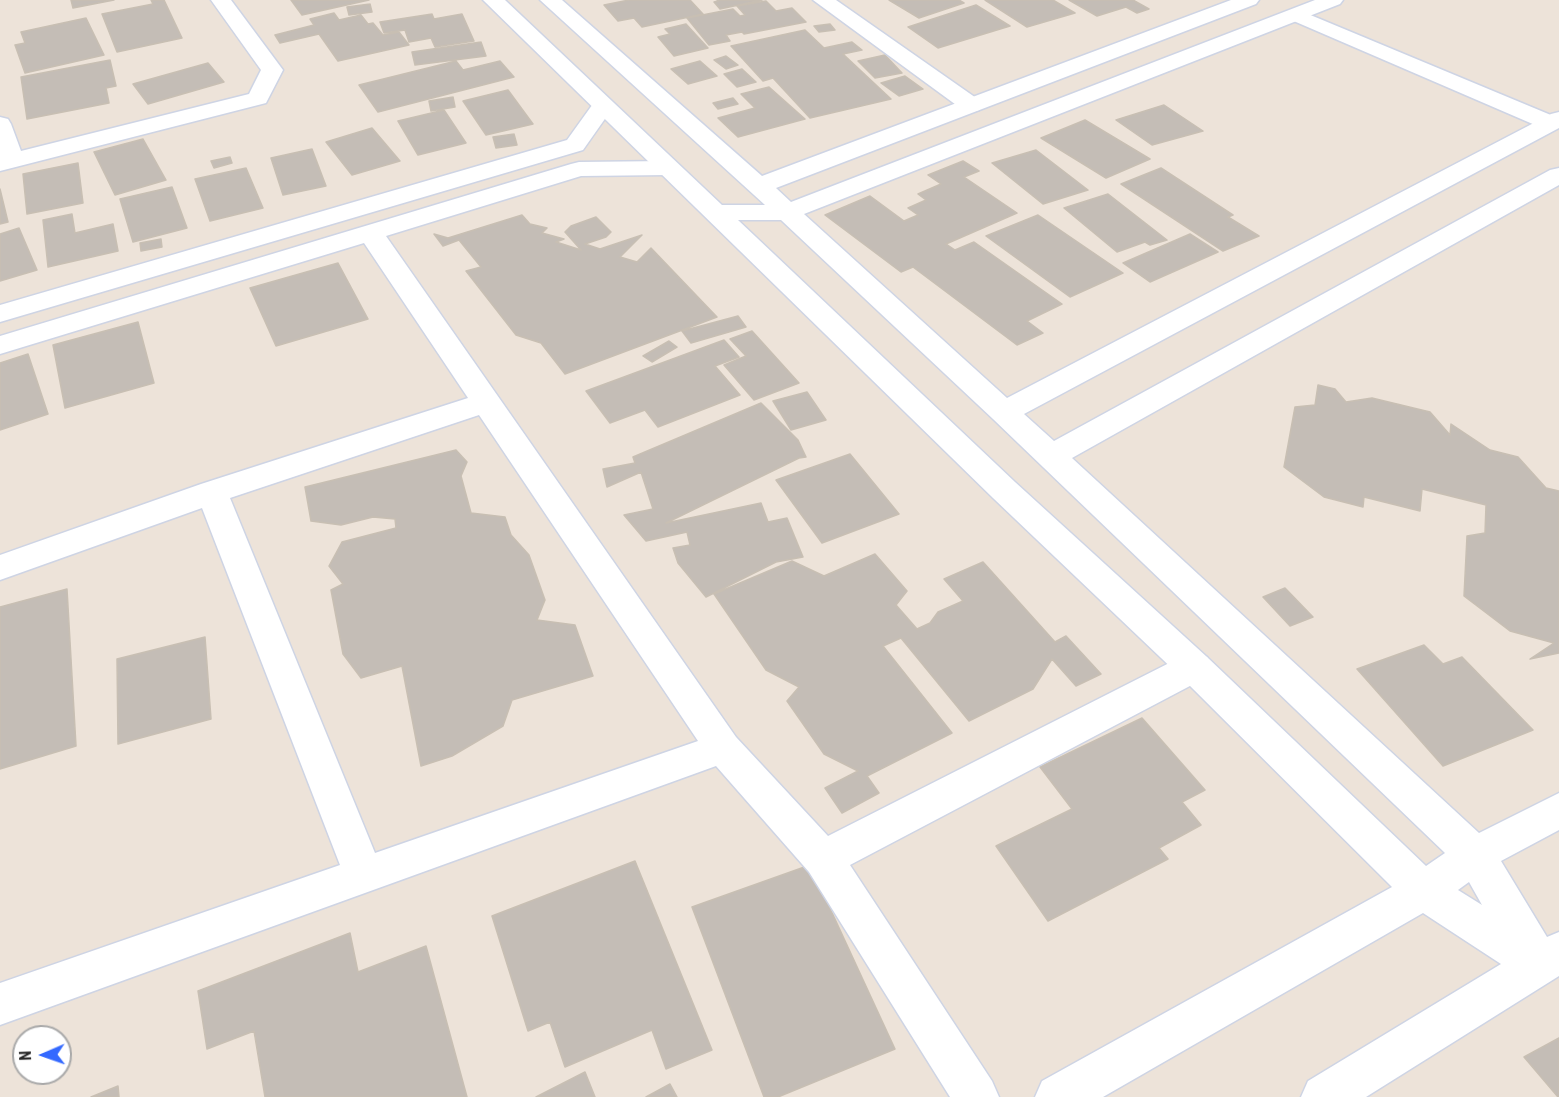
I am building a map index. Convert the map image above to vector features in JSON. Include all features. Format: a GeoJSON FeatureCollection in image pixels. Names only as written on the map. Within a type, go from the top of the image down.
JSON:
{"type":"FeatureCollection","features":[{"type":"Feature","properties":{"kind":"street"},"geometry":{"type":"LineString","coordinates":[[0,124],[7,162],[258,98],[272,70],[222,0]]}},
{"type":"Feature","properties":{"kind":"street"},"geometry":{"type":"LineString","coordinates":[[493,0],[1013,498],[1194,667],[1424,891],[1549,958]]}},
{"type":"Feature","properties":{"kind":"street"},"geometry":{"type":"LineString","coordinates":[[550,0],[759,186],[1004,412],[1475,855],[1549,958]]}},
{"type":"Feature","properties":{"kind":"street"},"geometry":{"type":"LineString","coordinates":[[823,0],[972,105]]}},
{"type":"Feature","properties":{"kind":"street"},"geometry":{"type":"LineString","coordinates":[[759,186],[1249,0]]}},
{"type":"Feature","properties":{"kind":"street"},"geometry":{"type":"LineString","coordinates":[[715,213],[787,212],[1333,0]]}},
{"type":"Feature","properties":{"kind":"street"},"geometry":{"type":"LineString","coordinates":[[1296,15],[1554,121]]}},
{"type":"Feature","properties":{"kind":"street"},"geometry":{"type":"LineString","coordinates":[[0,314],[575,145],[603,106]]}},
{"type":"Feature","properties":{"kind":"street"},"geometry":{"type":"LineString","coordinates":[[1004,412],[1554,121]]}},
{"type":"Feature","properties":{"kind":"street"},"geometry":{"type":"LineString","coordinates":[[0,345],[579,169],[668,168]]}},
{"type":"Feature","properties":{"kind":"street"},"geometry":{"type":"LineString","coordinates":[[1051,456],[1559,175]]}},
{"type":"Feature","properties":{"kind":"street"},"geometry":{"type":"LineString","coordinates":[[370,232],[723,748],[823,859],[976,1097]]}},
{"type":"Feature","properties":{"kind":"street"},"geometry":{"type":"LineString","coordinates":[[0,568],[212,492],[486,402]]}},
{"type":"Feature","properties":{"kind":"street"},"geometry":{"type":"LineString","coordinates":[[212,492],[364,875]]}},
{"type":"Feature","properties":{"kind":"street"},"geometry":{"type":"LineString","coordinates":[[823,859],[1194,667]]}},
{"type":"Feature","properties":{"kind":"street"},"geometry":{"type":"LineString","coordinates":[[0,1004],[723,748]]}},
{"type":"Feature","properties":{"kind":"street"},"geometry":{"type":"LineString","coordinates":[[1058,1097],[1424,891],[1475,855],[1559,810]]}},
{"type":"Feature","properties":{"kind":"street"},"geometry":{"type":"LineString","coordinates":[[1324,1097],[1549,958]]}},
{"type":"Feature","properties":{"kind":"building"},"geometry":{"type":"Polygon","coordinates":[[[71,0],[114,0],[73,8],[71,0]]]}},
{"type":"Feature","properties":{"kind":"building"},"geometry":{"type":"Polygon","coordinates":[[[151,0],[164,0],[182,38],[117,52],[102,14],[153,4],[151,0]]]}},
{"type":"Feature","properties":{"kind":"building"},"geometry":{"type":"Polygon","coordinates":[[[291,0],[369,0],[302,15],[291,0]]]}},
{"type":"Feature","properties":{"kind":"building"},"geometry":{"type":"Polygon","coordinates":[[[629,0],[690,0],[703,14],[642,27],[634,18],[618,21],[604,5],[629,0]]]}},
{"type":"Feature","properties":{"kind":"building"},"geometry":{"type":"Polygon","coordinates":[[[717,0],[762,0],[720,9],[714,2],[717,0]]]}},
{"type":"Feature","properties":{"kind":"building"},"geometry":{"type":"Polygon","coordinates":[[[889,0],[959,0],[964,3],[919,18],[889,0]]]}},
{"type":"Feature","properties":{"kind":"building"},"geometry":{"type":"Polygon","coordinates":[[[985,0],[1053,0],[1075,13],[1027,27],[985,0]]]}},
{"type":"Feature","properties":{"kind":"building"},"geometry":{"type":"Polygon","coordinates":[[[1069,0],[1133,0],[1149,9],[1137,13],[1126,7],[1097,16],[1069,0]]]}},
{"type":"Feature","properties":{"kind":"building"},"geometry":{"type":"Polygon","coordinates":[[[766,1],[776,11],[792,8],[806,22],[744,34],[742,32],[726,35],[730,41],[709,45],[687,18],[733,9],[740,16],[745,15],[737,6],[766,1]]]}},
{"type":"Feature","properties":{"kind":"building"},"geometry":{"type":"Polygon","coordinates":[[[370,4],[372,12],[349,15],[347,7],[370,4]]]}},
{"type":"Feature","properties":{"kind":"building"},"geometry":{"type":"Polygon","coordinates":[[[976,5],[1010,26],[938,48],[908,27],[976,5]]]}},
{"type":"Feature","properties":{"kind":"building"},"geometry":{"type":"Polygon","coordinates":[[[334,13],[339,20],[361,15],[368,24],[373,23],[383,35],[399,32],[409,45],[338,61],[319,34],[280,43],[275,35],[314,25],[310,19],[334,13]]]}},
{"type":"Feature","properties":{"kind":"building"},"geometry":{"type":"Polygon","coordinates":[[[432,14],[434,19],[462,14],[474,41],[435,47],[431,38],[409,42],[405,30],[384,33],[380,22],[432,14]]]}},
{"type":"Feature","properties":{"kind":"building"},"geometry":{"type":"Polygon","coordinates":[[[86,18],[104,55],[25,73],[15,45],[25,43],[21,32],[86,18]]]}},
{"type":"Feature","properties":{"kind":"building"},"geometry":{"type":"Polygon","coordinates":[[[686,24],[708,48],[674,56],[658,37],[670,34],[665,29],[686,24]]]}},
{"type":"Feature","properties":{"kind":"building"},"geometry":{"type":"Polygon","coordinates":[[[830,24],[835,30],[819,32],[814,26],[830,24]]]}},
{"type":"Feature","properties":{"kind":"building"},"geometry":{"type":"Polygon","coordinates":[[[805,30],[824,48],[852,42],[862,50],[843,54],[891,99],[810,118],[773,78],[763,81],[731,46],[805,30]]]}},
{"type":"Feature","properties":{"kind":"building"},"geometry":{"type":"Polygon","coordinates":[[[481,42],[486,56],[415,65],[412,52],[481,42]]]}},
{"type":"Feature","properties":{"kind":"building"},"geometry":{"type":"Polygon","coordinates":[[[885,55],[902,73],[875,78],[858,61],[885,55]]]}},
{"type":"Feature","properties":{"kind":"building"},"geometry":{"type":"Polygon","coordinates":[[[726,56],[738,65],[726,69],[714,60],[726,56]]]}},
{"type":"Feature","properties":{"kind":"building"},"geometry":{"type":"Polygon","coordinates":[[[110,60],[116,86],[106,88],[109,103],[27,119],[21,77],[110,60]]]}},
{"type":"Feature","properties":{"kind":"building"},"geometry":{"type":"Polygon","coordinates":[[[456,61],[463,70],[500,61],[514,77],[378,112],[359,85],[456,61]]]}},
{"type":"Feature","properties":{"kind":"building"},"geometry":{"type":"Polygon","coordinates":[[[700,61],[717,76],[688,84],[671,69],[700,61]]]}},
{"type":"Feature","properties":{"kind":"building"},"geometry":{"type":"Polygon","coordinates":[[[208,63],[224,82],[148,104],[133,84],[208,63]]]}},
{"type":"Feature","properties":{"kind":"building"},"geometry":{"type":"Polygon","coordinates":[[[742,69],[756,82],[737,87],[724,74],[742,69]]]}},
{"type":"Feature","properties":{"kind":"building"},"geometry":{"type":"Polygon","coordinates":[[[905,76],[923,89],[899,96],[881,83],[905,76]]]}},
{"type":"Feature","properties":{"kind":"building"},"geometry":{"type":"Polygon","coordinates":[[[769,87],[805,119],[738,137],[718,118],[755,108],[741,94],[769,87]]]}},
{"type":"Feature","properties":{"kind":"building"},"geometry":{"type":"Polygon","coordinates":[[[508,90],[533,124],[486,135],[463,101],[508,90]]]}},
{"type":"Feature","properties":{"kind":"building"},"geometry":{"type":"Polygon","coordinates":[[[453,97],[455,107],[431,111],[429,101],[453,97]]]}},
{"type":"Feature","properties":{"kind":"building"},"geometry":{"type":"Polygon","coordinates":[[[733,98],[738,104],[718,109],[713,103],[733,98]]]}},
{"type":"Feature","properties":{"kind":"building"},"geometry":{"type":"Polygon","coordinates":[[[1164,105],[1203,131],[1152,145],[1116,120],[1164,105]]]}},
{"type":"Feature","properties":{"kind":"building"},"geometry":{"type":"Polygon","coordinates":[[[444,110],[466,143],[418,155],[398,121],[444,110]]]}},
{"type":"Feature","properties":{"kind":"building"},"geometry":{"type":"Polygon","coordinates":[[[1085,120],[1150,159],[1106,178],[1041,138],[1085,120]]]}},
{"type":"Feature","properties":{"kind":"building"},"geometry":{"type":"Polygon","coordinates":[[[372,128],[400,161],[352,175],[326,142],[372,128]]]}},
{"type":"Feature","properties":{"kind":"building"},"geometry":{"type":"Polygon","coordinates":[[[514,134],[517,145],[496,148],[493,137],[514,134]]]}},
{"type":"Feature","properties":{"kind":"building"},"geometry":{"type":"Polygon","coordinates":[[[143,139],[166,180],[115,195],[94,152],[143,139]]]}},
{"type":"Feature","properties":{"kind":"building"},"geometry":{"type":"Polygon","coordinates":[[[312,149],[326,186],[283,195],[271,158],[312,149]]]}},
{"type":"Feature","properties":{"kind":"building"},"geometry":{"type":"Polygon","coordinates":[[[1036,150],[1088,190],[1043,204],[992,163],[1036,150]]]}},
{"type":"Feature","properties":{"kind":"building"},"geometry":{"type":"Polygon","coordinates":[[[230,157],[232,163],[214,168],[211,161],[230,157]]]}},
{"type":"Feature","properties":{"kind":"building"},"geometry":{"type":"Polygon","coordinates":[[[963,161],[979,171],[964,177],[1017,213],[946,244],[955,250],[974,242],[1062,304],[1027,321],[1043,333],[1017,345],[913,267],[901,272],[825,215],[870,196],[904,221],[918,215],[908,208],[926,200],[918,194],[941,184],[928,175],[963,161]]]}},
{"type":"Feature","properties":{"kind":"building"},"geometry":{"type":"Polygon","coordinates":[[[78,163],[83,203],[27,214],[23,174],[78,163]]]}},
{"type":"Feature","properties":{"kind":"building"},"geometry":{"type":"Polygon","coordinates":[[[246,168],[263,208],[210,221],[195,179],[246,168]]]}},
{"type":"Feature","properties":{"kind":"building"},"geometry":{"type":"Polygon","coordinates":[[[1161,168],[1233,215],[1228,217],[1259,236],[1223,251],[1121,184],[1161,168]]]}},
{"type":"Feature","properties":{"kind":"building"},"geometry":{"type":"Polygon","coordinates":[[[172,187],[187,228],[133,242],[120,199],[172,187]]]}},
{"type":"Feature","properties":{"kind":"building"},"geometry":{"type":"Polygon","coordinates":[[[0,189],[8,222],[0,224],[0,189]]]}},
{"type":"Feature","properties":{"kind":"building"},"geometry":{"type":"Polygon","coordinates":[[[1108,194],[1167,240],[1150,245],[1145,242],[1117,252],[1064,208],[1108,194]]]}},
{"type":"Feature","properties":{"kind":"building"},"geometry":{"type":"Polygon","coordinates":[[[72,214],[75,233],[113,224],[118,251],[48,267],[43,220],[72,214]]]}},
{"type":"Feature","properties":{"kind":"building"},"geometry":{"type":"Polygon","coordinates":[[[522,215],[530,224],[547,228],[542,233],[564,239],[556,242],[581,250],[565,232],[571,226],[596,217],[611,232],[606,237],[585,244],[600,249],[642,235],[620,257],[637,262],[651,248],[717,317],[565,374],[541,343],[516,335],[466,271],[481,267],[459,240],[443,246],[434,234],[448,238],[522,215]]]}},
{"type":"Feature","properties":{"kind":"building"},"geometry":{"type":"Polygon","coordinates":[[[1038,215],[1123,273],[1070,297],[986,236],[1038,215]]]}},
{"type":"Feature","properties":{"kind":"building"},"geometry":{"type":"Polygon","coordinates":[[[19,228],[37,270],[0,281],[0,234],[19,228]]]}},
{"type":"Feature","properties":{"kind":"building"},"geometry":{"type":"Polygon","coordinates":[[[1190,234],[1218,252],[1150,282],[1123,263],[1190,234]]]}},
{"type":"Feature","properties":{"kind":"building"},"geometry":{"type":"Polygon","coordinates":[[[161,239],[162,247],[141,251],[140,243],[161,239]]]}},
{"type":"Feature","properties":{"kind":"building"},"geometry":{"type":"Polygon","coordinates":[[[338,263],[368,319],[276,346],[250,288],[338,263]]]}},
{"type":"Feature","properties":{"kind":"building"},"geometry":{"type":"Polygon","coordinates":[[[738,316],[746,327],[691,343],[682,331],[738,316]]]}},
{"type":"Feature","properties":{"kind":"building"},"geometry":{"type":"Polygon","coordinates":[[[138,322],[154,383],[65,408],[53,345],[138,322]]]}},
{"type":"Feature","properties":{"kind":"building"},"geometry":{"type":"Polygon","coordinates":[[[752,331],[799,383],[754,400],[724,365],[746,356],[730,339],[752,331]]]}},
{"type":"Feature","properties":{"kind":"building"},"geometry":{"type":"Polygon","coordinates":[[[724,340],[739,357],[715,366],[740,395],[658,427],[645,410],[610,423],[586,391],[724,340]]]}},
{"type":"Feature","properties":{"kind":"building"},"geometry":{"type":"Polygon","coordinates":[[[669,341],[677,347],[652,362],[643,356],[669,341]]]}},
{"type":"Feature","properties":{"kind":"building"},"geometry":{"type":"Polygon","coordinates":[[[28,354],[48,414],[0,430],[0,363],[28,354]]]}},
{"type":"Feature","properties":{"kind":"building"},"geometry":{"type":"Polygon","coordinates":[[[1318,385],[1335,389],[1346,402],[1372,398],[1430,412],[1450,435],[1451,424],[1490,450],[1518,457],[1546,488],[1559,491],[1559,653],[1530,659],[1554,643],[1510,631],[1464,596],[1467,536],[1485,533],[1486,505],[1422,489],[1420,511],[1364,497],[1363,507],[1324,497],[1284,467],[1295,407],[1315,405],[1318,385]]]}},
{"type":"Feature","properties":{"kind":"building"},"geometry":{"type":"Polygon","coordinates":[[[807,392],[826,420],[791,430],[773,401],[807,392]]]}},
{"type":"Feature","properties":{"kind":"building"},"geometry":{"type":"Polygon","coordinates":[[[761,403],[798,440],[806,457],[799,458],[666,523],[761,503],[768,522],[787,518],[803,557],[776,562],[706,597],[678,563],[673,548],[690,545],[687,532],[646,541],[624,515],[653,509],[641,472],[607,487],[603,469],[635,463],[633,457],[761,403]]]}},
{"type":"Feature","properties":{"kind":"building"},"geometry":{"type":"Polygon","coordinates":[[[456,450],[467,462],[461,476],[471,513],[505,517],[511,535],[529,555],[545,600],[537,620],[575,625],[593,676],[512,700],[503,726],[452,756],[421,766],[402,666],[361,678],[343,654],[331,590],[343,584],[329,566],[342,542],[396,528],[395,519],[373,517],[341,525],[311,521],[305,487],[456,450]]]}},
{"type":"Feature","properties":{"kind":"building"},"geometry":{"type":"Polygon","coordinates":[[[850,454],[899,514],[822,543],[776,480],[850,454]]]}},
{"type":"Feature","properties":{"kind":"building"},"geometry":{"type":"Polygon","coordinates":[[[875,554],[907,591],[896,605],[917,629],[930,623],[938,612],[963,601],[944,579],[983,562],[1055,642],[1066,636],[1101,674],[1076,686],[1052,659],[1033,689],[969,721],[901,638],[883,646],[952,733],[867,776],[879,793],[842,813],[825,788],[858,771],[824,754],[787,701],[799,687],[766,670],[714,594],[792,561],[824,576],[875,554]]]}},
{"type":"Feature","properties":{"kind":"building"},"geometry":{"type":"Polygon","coordinates":[[[1285,588],[1313,617],[1290,626],[1263,597],[1285,588]]]}},
{"type":"Feature","properties":{"kind":"building"},"geometry":{"type":"Polygon","coordinates":[[[67,589],[76,746],[0,769],[0,607],[67,589]]]}},
{"type":"Feature","properties":{"kind":"building"},"geometry":{"type":"Polygon","coordinates":[[[205,637],[211,719],[118,744],[117,659],[205,637]]]}},
{"type":"Feature","properties":{"kind":"building"},"geometry":{"type":"Polygon","coordinates":[[[1424,645],[1443,664],[1462,657],[1533,730],[1443,766],[1357,669],[1424,645]]]}},
{"type":"Feature","properties":{"kind":"building"},"geometry":{"type":"Polygon","coordinates":[[[1142,718],[1205,790],[1182,802],[1201,825],[1159,848],[1168,859],[1048,921],[996,846],[1072,809],[1040,767],[1142,718]]]}},
{"type":"Feature","properties":{"kind":"building"},"geometry":{"type":"Polygon","coordinates":[[[635,861],[712,1050],[666,1069],[652,1030],[565,1067],[550,1022],[528,1031],[492,916],[635,861]]]}},
{"type":"Feature","properties":{"kind":"building"},"geometry":{"type":"Polygon","coordinates":[[[810,865],[895,1049],[778,1097],[764,1097],[692,907],[810,865]]]}},
{"type":"Feature","properties":{"kind":"building"},"geometry":{"type":"Polygon","coordinates":[[[350,933],[358,972],[426,946],[467,1097],[265,1097],[254,1031],[207,1049],[198,991],[350,933]]]}},
{"type":"Feature","properties":{"kind":"building"},"geometry":{"type":"Polygon","coordinates":[[[1559,1038],[1559,1097],[1558,1097],[1524,1057],[1559,1038]]]}},
{"type":"Feature","properties":{"kind":"building"},"geometry":{"type":"Polygon","coordinates":[[[585,1072],[595,1097],[536,1097],[585,1072]]]}},
{"type":"Feature","properties":{"kind":"building"},"geometry":{"type":"Polygon","coordinates":[[[670,1084],[677,1097],[646,1097],[670,1084]]]}},
{"type":"Feature","properties":{"kind":"building"},"geometry":{"type":"Polygon","coordinates":[[[118,1086],[119,1097],[91,1097],[118,1086]]]}}]}
